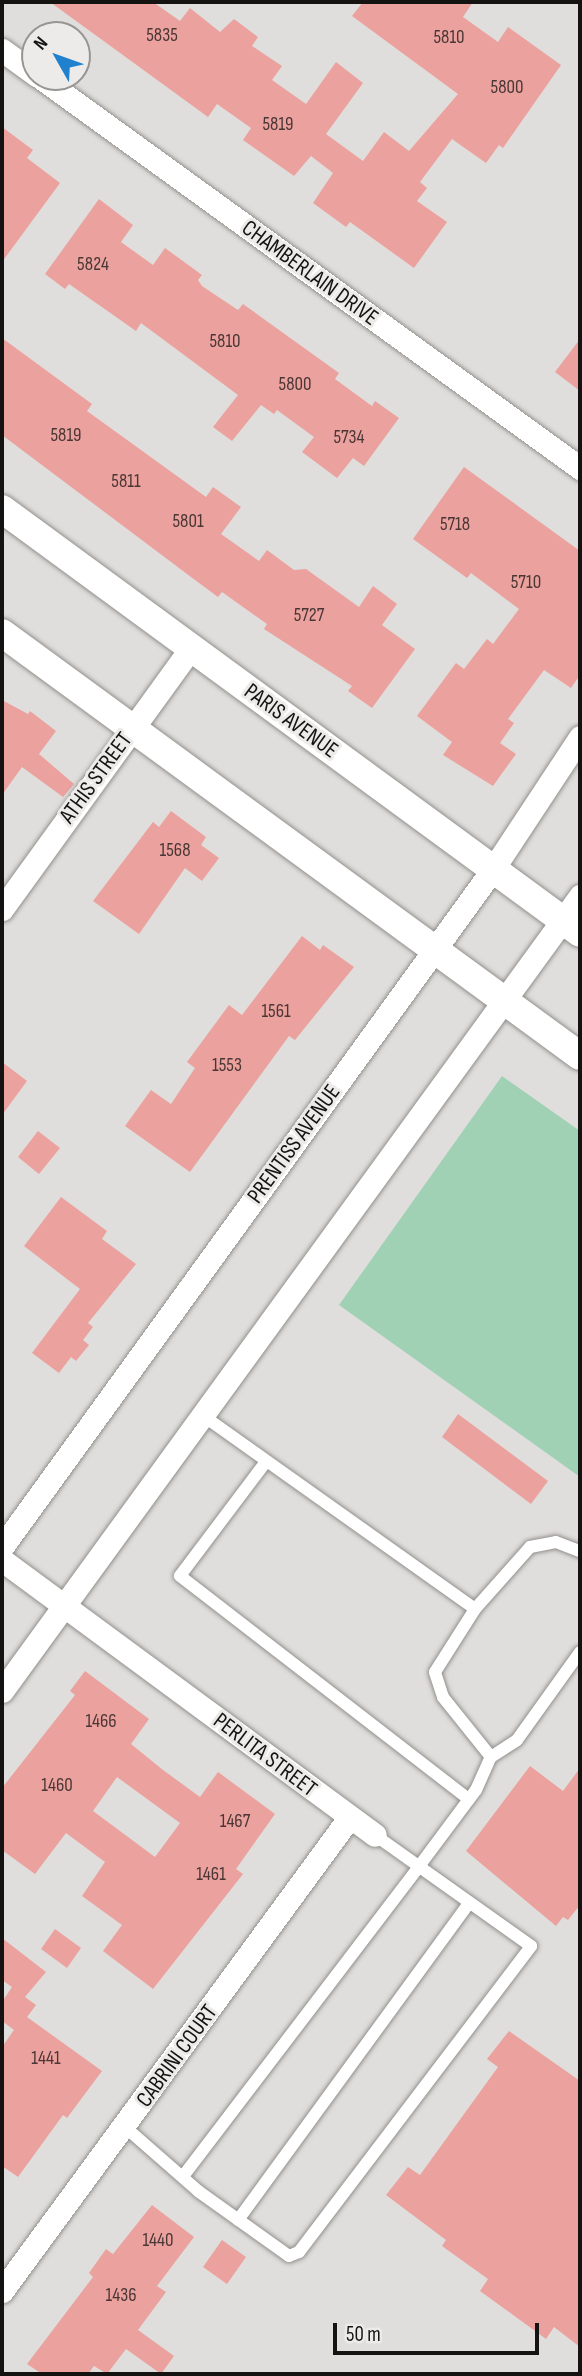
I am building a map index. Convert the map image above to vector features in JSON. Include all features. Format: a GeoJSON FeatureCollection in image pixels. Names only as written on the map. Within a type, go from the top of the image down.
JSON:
{"type":"FeatureCollection","features":[{"type":"Feature","properties":{"kind":"street"},"geometry":{"type":"LineString","coordinates":[[2,50],[21,64]]}},
{"type":"Feature","properties":{"kind":"street","name":"CHAMBERLAIN DRIVE"},"geometry":{"type":"LineString","coordinates":[[59,91],[580,468]]}},
{"type":"Feature","properties":{"kind":"street","name":"PARIS AVENUE"},"geometry":{"type":"LineString","coordinates":[[2,509],[571,926]]}},
{"type":"Feature","properties":{"kind":"street"},"geometry":{"type":"LineString","coordinates":[[2,633],[580,1056]]}},
{"type":"Feature","properties":{"kind":"street","name":"ATHIS STREET"},"geometry":{"type":"LineString","coordinates":[[2,909],[191,648]]}},
{"type":"Feature","properties":{"kind":"street","name":"PRENTISS AVENUE"},"geometry":{"type":"LineString","coordinates":[[2,1547],[435,951],[580,737]]}},
{"type":"Feature","properties":{"kind":"street"},"geometry":{"type":"LineString","coordinates":[[2,1691],[503,1000],[571,926],[580,896]]}},
{"type":"Feature","properties":{"kind":"street","name":"PERLITA STREET"},"geometry":{"type":"LineString","coordinates":[[2,1560],[375,1835]]}},
{"type":"Feature","properties":{"kind":"street","name":"CABRINI COURT"},"geometry":{"type":"LineString","coordinates":[[2,2291],[125,2127],[349,1818]]}},
{"type":"Feature","properties":{"kind":"lane"},"geometry":{"type":"LineString","coordinates":[[202,1415],[475,1609]]}},
{"type":"Feature","properties":{"kind":"lane"},"geometry":{"type":"LineString","coordinates":[[265,1462],[180,1576],[468,1799]]}},
{"type":"Feature","properties":{"kind":"lane"},"geometry":{"type":"LineString","coordinates":[[491,1757],[443,1697],[435,1672],[475,1609],[530,1547],[556,1542],[580,1551]]}},
{"type":"Feature","properties":{"kind":"lane"},"geometry":{"type":"LineString","coordinates":[[184,2175],[420,1865],[468,1799],[491,1757],[517,1740],[580,1652]]}},
{"type":"Feature","properties":{"kind":"lane","name":"PERLITA STREET"},"geometry":{"type":"LineString","coordinates":[[238,2220],[289,2256],[299,2252],[531,1946],[375,1835]]}},
{"type":"Feature","properties":{"kind":"lane"},"geometry":{"type":"LineString","coordinates":[[125,2127],[238,2220],[469,1903]]}},
{"type":"Feature","properties":{"kind":"green space"},"geometry":{"type":"Polygon","coordinates":[[[502,1076],[580,1131],[580,1477],[339,1305],[502,1076]]]}},
{"type":"Feature","properties":{"kind":"building"},"geometry":{"type":"Polygon","coordinates":[[[50,2],[153,2],[180,21],[190,8],[220,32],[234,19],[258,37],[252,46],[282,66],[272,80],[306,104],[336,62],[363,83],[326,134],[363,161],[384,132],[409,151],[458,94],[352,16],[363,2],[473,2],[463,17],[498,42],[508,27],[561,65],[503,148],[499,145],[486,163],[452,139],[420,182],[427,188],[417,201],[447,222],[414,268],[350,222],[346,227],[313,203],[333,173],[311,156],[294,176],[243,140],[251,128],[217,104],[208,117],[91,32],[91,21],[76,21],[50,2]]]}},
{"type":"Feature","properties":{"kind":"building"},"geometry":{"type":"Polygon","coordinates":[[[2,127],[33,150],[27,158],[60,183],[2,262],[2,127]]]}},
{"type":"Feature","properties":{"kind":"building"},"geometry":{"type":"Polygon","coordinates":[[[99,199],[133,225],[121,242],[153,265],[165,248],[202,275],[198,280],[202,286],[238,310],[243,304],[339,373],[335,379],[372,406],[375,401],[399,418],[364,466],[353,458],[337,478],[302,452],[314,437],[277,410],[274,414],[261,405],[232,441],[213,427],[238,395],[141,323],[136,331],[69,284],[65,289],[45,274],[99,199]]]}},
{"type":"Feature","properties":{"kind":"building"},"geometry":{"type":"Polygon","coordinates":[[[2,338],[92,404],[87,411],[206,497],[213,487],[241,507],[221,534],[259,561],[267,550],[294,570],[306,569],[359,607],[373,586],[397,604],[382,625],[415,649],[372,708],[348,691],[352,686],[264,629],[267,624],[222,592],[218,597],[2,435],[2,338]]]}},
{"type":"Feature","properties":{"kind":"building"},"geometry":{"type":"Polygon","coordinates":[[[580,339],[580,391],[555,372],[580,339]]]}},
{"type":"Feature","properties":{"kind":"building"},"geometry":{"type":"Polygon","coordinates":[[[464,467],[580,551],[580,675],[571,688],[544,670],[508,719],[514,723],[500,743],[516,754],[493,786],[443,755],[452,742],[417,716],[456,663],[464,669],[487,639],[493,644],[519,609],[471,573],[467,578],[413,539],[464,467]]]}},
{"type":"Feature","properties":{"kind":"building"},"geometry":{"type":"Polygon","coordinates":[[[2,700],[28,714],[30,711],[56,731],[39,754],[74,784],[63,797],[22,767],[2,795],[2,700]]]}},
{"type":"Feature","properties":{"kind":"building"},"geometry":{"type":"Polygon","coordinates":[[[171,811],[206,837],[201,845],[219,858],[202,881],[185,868],[139,934],[93,901],[153,822],[159,827],[171,811]]]}},
{"type":"Feature","properties":{"kind":"building"},"geometry":{"type":"Polygon","coordinates":[[[302,936],[320,950],[323,945],[354,967],[295,1040],[289,1036],[190,1172],[125,1126],[151,1090],[171,1104],[195,1068],[187,1062],[229,1005],[242,1015],[302,936]]]}},
{"type":"Feature","properties":{"kind":"building"},"geometry":{"type":"Polygon","coordinates":[[[2,1062],[27,1081],[2,1115],[2,1062]]]}},
{"type":"Feature","properties":{"kind":"building"},"geometry":{"type":"Polygon","coordinates":[[[38,1131],[60,1148],[39,1174],[18,1157],[38,1131]]]}},
{"type":"Feature","properties":{"kind":"building"},"geometry":{"type":"Polygon","coordinates":[[[61,1197],[107,1231],[102,1239],[136,1264],[88,1323],[93,1327],[83,1340],[89,1345],[76,1361],[71,1357],[59,1373],[32,1353],[80,1289],[24,1246],[61,1197]]]}},
{"type":"Feature","properties":{"kind":"building"},"geometry":{"type":"Polygon","coordinates":[[[458,1414],[548,1481],[531,1504],[442,1437],[458,1414]]]}},
{"type":"Feature","properties":{"kind":"building"},"geometry":{"type":"Polygon","coordinates":[[[85,1671],[149,1719],[131,1744],[163,1770],[200,1797],[218,1772],[275,1814],[236,1869],[243,1874],[153,1989],[103,1951],[122,1925],[82,1896],[105,1862],[66,1833],[35,1874],[2,1850],[2,1788],[75,1695],[70,1691],[85,1671]],[[117,1777],[93,1811],[155,1857],[180,1823],[117,1777]]]}},
{"type":"Feature","properties":{"kind":"building"},"geometry":{"type":"Polygon","coordinates":[[[530,1766],[563,1791],[580,1768],[580,1905],[568,1920],[563,1917],[556,1926],[466,1851],[530,1766]]]}},
{"type":"Feature","properties":{"kind":"building"},"geometry":{"type":"Polygon","coordinates":[[[55,1929],[81,1948],[67,1968],[41,1949],[55,1929]]]}},
{"type":"Feature","properties":{"kind":"building"},"geometry":{"type":"Polygon","coordinates":[[[2,1938],[46,1972],[25,1997],[36,2005],[27,2017],[102,2071],[67,2118],[63,2115],[18,2177],[2,2166],[2,2047],[14,2030],[2,2021],[2,2002],[12,1987],[2,1980],[2,1938]]]}},
{"type":"Feature","properties":{"kind":"building"},"geometry":{"type":"Polygon","coordinates":[[[509,2031],[580,2081],[580,2347],[554,2327],[546,2339],[480,2291],[488,2279],[442,2246],[446,2240],[386,2195],[408,2167],[420,2175],[498,2067],[487,2059],[509,2031]]]}},
{"type":"Feature","properties":{"kind":"building"},"geometry":{"type":"Polygon","coordinates":[[[152,2205],[194,2237],[157,2286],[166,2292],[138,2330],[174,2356],[161,2374],[126,2349],[107,2374],[94,2366],[88,2374],[42,2374],[27,2364],[93,2277],[89,2273],[106,2249],[113,2254],[152,2205]]]}},
{"type":"Feature","properties":{"kind":"building"},"geometry":{"type":"Polygon","coordinates":[[[222,2240],[246,2257],[227,2284],[203,2267],[222,2240]]]}}]}
